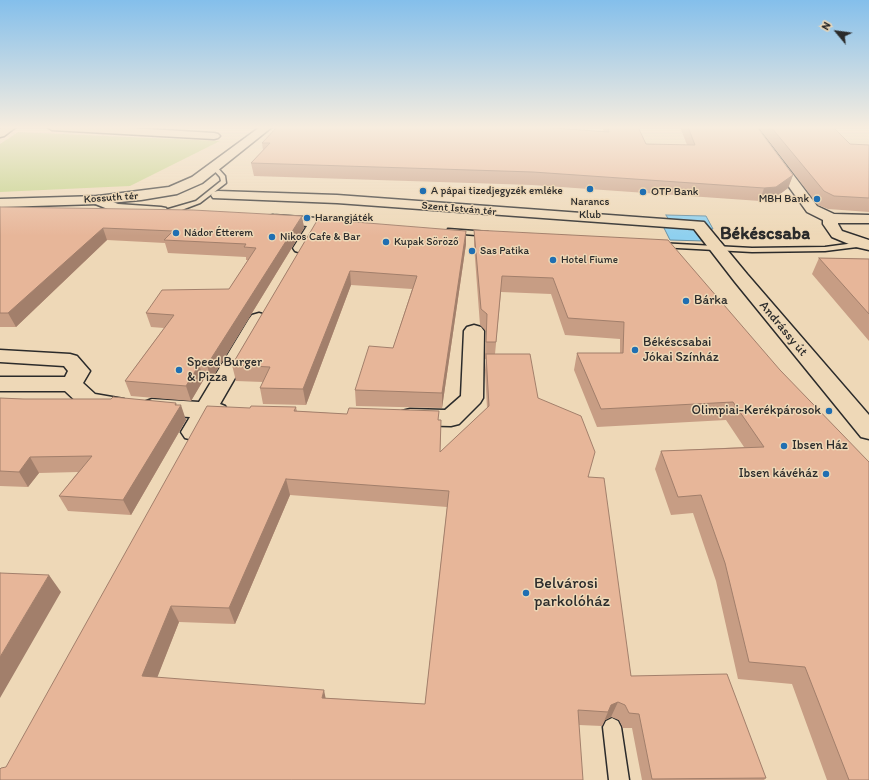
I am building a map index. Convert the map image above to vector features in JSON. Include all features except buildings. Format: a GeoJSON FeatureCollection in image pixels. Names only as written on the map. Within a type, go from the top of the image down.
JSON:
{"type":"FeatureCollection","features":[{"type":"Feature","properties":{"kind":"street","name":"Kossuth tér"},"geometry":{"type":"LineString","coordinates":[[0,203],[98,200],[172,191],[197,180],[219,163]]}},
{"type":"Feature","properties":{"kind":"street"},"geometry":{"type":"LineString","coordinates":[[778,163],[812,209],[831,218],[869,219]]}},
{"type":"Feature","properties":{"kind":"street","name":"Szent István tér"},"geometry":{"type":"LineString","coordinates":[[218,195],[337,199],[700,225]]}},
{"type":"Feature","properties":{"kind":"street"},"geometry":{"type":"LineString","coordinates":[[98,200],[115,208],[203,214]]}},
{"type":"Feature","properties":{"kind":"street"},"geometry":{"type":"LineString","coordinates":[[256,218],[321,223],[292,264]]}},
{"type":"Feature","properties":{"kind":"street"},"geometry":{"type":"LineString","coordinates":[[831,218],[830,224],[837,234],[866,244]]}},
{"type":"Feature","properties":{"kind":"street","name":"Andrássy út"},"geometry":{"type":"LineString","coordinates":[[700,225],[869,431]]}},
{"type":"Feature","properties":{"kind":"street"},"geometry":{"type":"LineString","coordinates":[[182,453],[268,304]]}},
{"type":"Feature","properties":{"kind":"street"},"geometry":{"type":"LineString","coordinates":[[387,416],[451,418],[472,398],[474,331]]}},
{"type":"Feature","properties":{"kind":"street"},"geometry":{"type":"LineString","coordinates":[[0,356],[70,360],[79,371],[72,384]]}},
{"type":"Feature","properties":{"kind":"street"},"geometry":{"type":"LineString","coordinates":[[0,384],[72,384],[89,401],[205,411],[236,412]]}},
{"type":"Feature","properties":{"kind":"lane"},"geometry":{"type":"LineString","coordinates":[[168,212],[198,202],[224,182],[214,167]]}},
{"type":"Feature","properties":{"kind":"lane"},"geometry":{"type":"LineString","coordinates":[[443,231],[498,234]]}},
{"type":"Feature","properties":{"kind":"lane"},"geometry":{"type":"LineString","coordinates":[[648,244],[719,249],[825,249],[866,244]]}},
{"type":"Feature","properties":{"kind":"lane"},"geometry":{"type":"LineString","coordinates":[[612,727],[619,780]]}},
{"type":"Feature","properties":{"kind":"green space"},"geometry":{"type":"Polygon","coordinates":[[[0,163],[175,163],[130,186],[0,192],[0,163]]]}},
{"type":"Feature","properties":{"kind":"water"},"geometry":{"type":"Polygon","coordinates":[[[666,215],[706,216],[713,229],[697,229],[704,241],[670,240],[661,222],[670,222],[666,215]]]}},
{"type":"Feature","properties":{"kind":"place","name":"Narancs Klub"},"geometry":{"type":"Point","coordinates":[590,189]}},
{"type":"Feature","properties":{"kind":"place","name":"A pápai tizedjegyzék emléke"},"geometry":{"type":"Point","coordinates":[423,191]}},
{"type":"Feature","properties":{"kind":"place","name":"OTP Bank"},"geometry":{"type":"Point","coordinates":[643,192]}},
{"type":"Feature","properties":{"kind":"place","name":"MBH Bank"},"geometry":{"type":"Point","coordinates":[817,199]}},
{"type":"Feature","properties":{"kind":"place","name":"Harangjáték"},"geometry":{"type":"Point","coordinates":[307,218]}},
{"type":"Feature","properties":{"kind":"place","name":"Nádor Étterem"},"geometry":{"type":"Point","coordinates":[176,233]}},
{"type":"Feature","properties":{"kind":"place","name":"Nikos Cafe & Bar"},"geometry":{"type":"Point","coordinates":[272,237]}},
{"type":"Feature","properties":{"kind":"place","name":"Kupak Söröző"},"geometry":{"type":"Point","coordinates":[386,242]}},
{"type":"Feature","properties":{"kind":"place","name":"Sas Patika"},"geometry":{"type":"Point","coordinates":[472,251]}},
{"type":"Feature","properties":{"kind":"place","name":"Hotel Fiume"},"geometry":{"type":"Point","coordinates":[553,260]}},
{"type":"Feature","properties":{"kind":"place","name":"Bárka"},"geometry":{"type":"Point","coordinates":[686,301]}},
{"type":"Feature","properties":{"kind":"place","name":"Békéscsabai Jókai Színház"},"geometry":{"type":"Point","coordinates":[635,350]}},
{"type":"Feature","properties":{"kind":"place","name":"Speed Burger & Pizza"},"geometry":{"type":"Point","coordinates":[179,370]}},
{"type":"Feature","properties":{"kind":"place","name":"Olimpiai-Kerékpárosok"},"geometry":{"type":"Point","coordinates":[829,411]}},
{"type":"Feature","properties":{"kind":"place","name":"Ibsen Ház"},"geometry":{"type":"Point","coordinates":[784,446]}},
{"type":"Feature","properties":{"kind":"place","name":"Ibsen kávéház"},"geometry":{"type":"Point","coordinates":[826,474]}},
{"type":"Feature","properties":{"kind":"place","name":"Belvárosi parkolóház"},"geometry":{"type":"Point","coordinates":[526,593]}},
{"type":"Feature","properties":{"kind":"district","name":"Békéscsaba"},"geometry":{"type":"Point","coordinates":[765,234]}}]}
